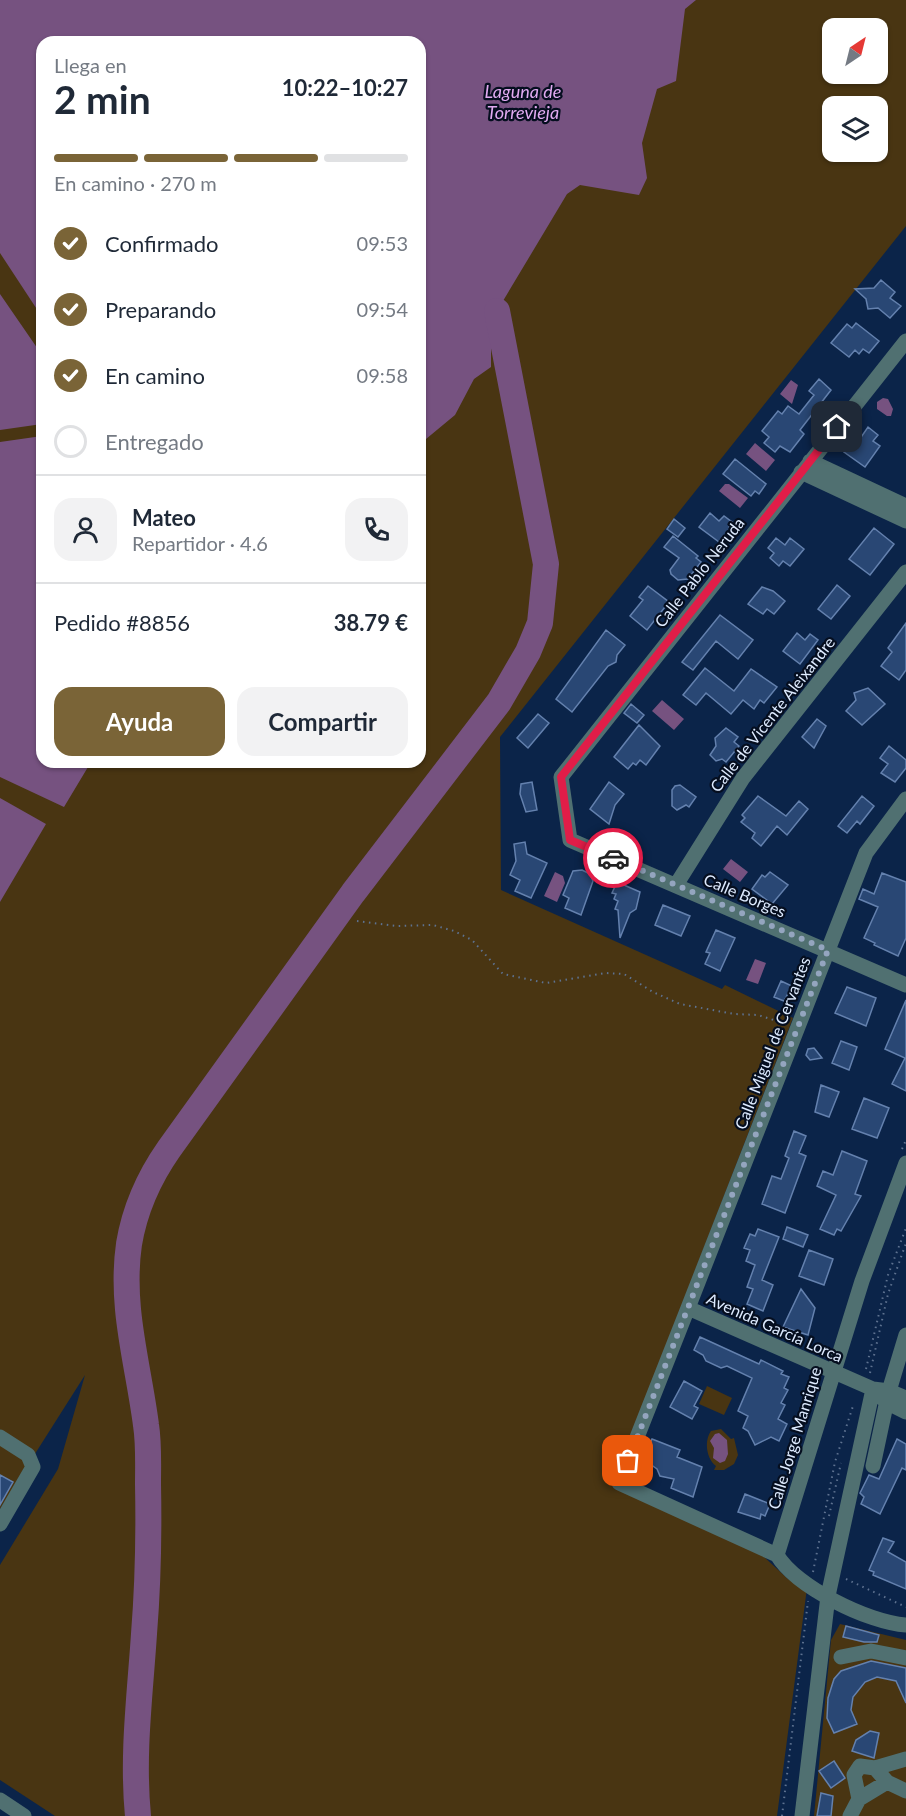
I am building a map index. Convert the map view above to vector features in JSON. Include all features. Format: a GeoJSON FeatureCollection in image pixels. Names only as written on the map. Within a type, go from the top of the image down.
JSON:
{"type":"FeatureCollection","features":[{"type":"Feature","properties":{"kind":"street","name":"Calle Pablo Neruda"},"geometry":{"type":"LineString","coordinates":[[570,840],[561,777],[906,341]]}},
{"type":"Feature","properties":{"kind":"street"},"geometry":{"type":"LineString","coordinates":[[806,466],[906,506]]}},
{"type":"Feature","properties":{"kind":"street"},"geometry":{"type":"LineString","coordinates":[[806,466],[906,521]]}},
{"type":"Feature","properties":{"kind":"street","name":"Calle de Vicente Aleixandre"},"geometry":{"type":"LineString","coordinates":[[676,885],[743,778],[906,572]]}},
{"type":"Feature","properties":{"kind":"street","name":"Calle Miguel de Cervantes"},"geometry":{"type":"LineString","coordinates":[[688,1308],[871,843],[906,799]]}},
{"type":"Feature","properties":{"kind":"street","name":"Calle Borges"},"geometry":{"type":"LineString","coordinates":[[570,840],[906,985]]}},
{"type":"Feature","properties":{"kind":"street","name":"Calle Jorge Manrique"},"geometry":{"type":"LineString","coordinates":[[777,1555],[862,1281],[904,1157]]}},
{"type":"Feature","properties":{"kind":"street","name":"Avenida García Lorca"},"geometry":{"type":"LineString","coordinates":[[906,1412],[871,1384],[833,1372],[688,1308],[619,1483],[777,1555],[795,1575],[868,1617],[906,1625]]}},
{"type":"Feature","properties":{"kind":"street"},"geometry":{"type":"LineString","coordinates":[[873,1466],[888,1396],[906,1335]]}},
{"type":"Feature","properties":{"kind":"street"},"geometry":{"type":"LineString","coordinates":[[802,1816],[828,1596],[871,1384]]}},
{"type":"Feature","properties":{"kind":"street","name":"Avenida García Lorca"},"geometry":{"type":"LineString","coordinates":[[888,1396],[906,1398]]}},
{"type":"Feature","properties":{"kind":"street"},"geometry":{"type":"LineString","coordinates":[[0,1437],[28,1455],[33,1467],[0,1524]]}},
{"type":"Feature","properties":{"kind":"street"},"geometry":{"type":"LineString","coordinates":[[841,1658],[872,1651],[906,1658]]}},
{"type":"Feature","properties":{"kind":"street"},"geometry":{"type":"LineString","coordinates":[[859,1799],[856,1770],[862,1765],[875,1768],[906,1760]]}},
{"type":"Feature","properties":{"kind":"street"},"geometry":{"type":"LineString","coordinates":[[875,1768],[886,1782],[906,1791]]}},
{"type":"Feature","properties":{"kind":"street"},"geometry":{"type":"LineString","coordinates":[[850,1816],[859,1799],[886,1782]]}},
{"type":"Feature","properties":{"kind":"street"},"geometry":{"type":"LineString","coordinates":[[0,1800],[24,1816]]}},
{"type":"Feature","properties":{"kind":"path"},"geometry":{"type":"LineString","coordinates":[[357,921],[398,926],[434,925],[454,931],[472,940],[503,974],[546,983],[606,973],[624,974],[653,992],[680,1004],[734,1014],[758,1015],[797,1029]]}},
{"type":"Feature","properties":{"kind":"path"},"geometry":{"type":"LineString","coordinates":[[904,1157],[906,1140]]}},
{"type":"Feature","properties":{"kind":"path"},"geometry":{"type":"LineString","coordinates":[[871,1384],[888,1294],[906,1243]]}},
{"type":"Feature","properties":{"kind":"path"},"geometry":{"type":"LineString","coordinates":[[841,1577],[906,1607]]}},
{"type":"Feature","properties":{"kind":"shaded area"},"geometry":{"type":"Polygon","coordinates":[[[0,0],[906,0],[906,226],[500,737],[501,890],[722,989],[725,985],[793,1018],[612,1485],[761,1554],[788,1579],[807,1588],[777,1816],[55,1816],[0,1780],[0,1565],[58,1469],[85,1375],[0,1509],[0,0]]]}},
{"type":"Feature","properties":{"kind":"shaded area"},"geometry":{"type":"Polygon","coordinates":[[[707,1386],[732,1398],[724,1415],[699,1404],[707,1386]]]}},
{"type":"Feature","properties":{"kind":"shaded area"},"geometry":{"type":"Polygon","coordinates":[[[721,1429],[731,1439],[734,1438],[738,1455],[734,1464],[724,1470],[714,1470],[716,1466],[708,1454],[707,1439],[711,1431],[721,1429]]]}},
{"type":"Feature","properties":{"kind":"shaded area"},"geometry":{"type":"Polygon","coordinates":[[[840,1624],[906,1640],[906,1816],[814,1816],[831,1640],[840,1624]]]}},
{"type":"Feature","properties":{"kind":"water","name":"Laguna de Torrevieja"},"geometry":{"type":"Polygon","coordinates":[[[0,0],[696,0],[685,9],[676,81],[657,89],[642,143],[647,178],[639,195],[580,185],[567,194],[497,311],[491,327],[491,367],[474,379],[455,415],[426,439],[426,36],[36,36],[36,308],[0,253],[0,0]]]}},
{"type":"Feature","properties":{"kind":"water"},"geometry":{"type":"Polygon","coordinates":[[[0,294],[36,346],[36,425],[0,430],[0,294]]]}},
{"type":"Feature","properties":{"kind":"water"},"geometry":{"type":"Polygon","coordinates":[[[791,380],[798,385],[792,404],[780,394],[791,380]]]}},
{"type":"Feature","properties":{"kind":"water"},"geometry":{"type":"Polygon","coordinates":[[[883,398],[888,399],[893,409],[891,416],[877,409],[877,402],[883,398]]]}},
{"type":"Feature","properties":{"kind":"water"},"geometry":{"type":"Polygon","coordinates":[[[36,437],[36,768],[87,768],[64,807],[0,777],[0,442],[36,437]]]}},
{"type":"Feature","properties":{"kind":"water"},"geometry":{"type":"Polygon","coordinates":[[[755,443],[775,460],[766,471],[746,454],[755,443]]]}},
{"type":"Feature","properties":{"kind":"water"},"geometry":{"type":"Polygon","coordinates":[[[725,484],[729,484],[748,498],[740,508],[719,491],[725,484]]]}},
{"type":"Feature","properties":{"kind":"water"},"geometry":{"type":"Polygon","coordinates":[[[662,700],[684,719],[674,730],[652,711],[662,700]]]}},
{"type":"Feature","properties":{"kind":"water"},"geometry":{"type":"Polygon","coordinates":[[[0,798],[46,824],[0,902],[0,798]]]}},
{"type":"Feature","properties":{"kind":"water"},"geometry":{"type":"Polygon","coordinates":[[[731,859],[748,872],[740,882],[723,869],[731,859]]]}},
{"type":"Feature","properties":{"kind":"water"},"geometry":{"type":"Polygon","coordinates":[[[555,872],[563,876],[565,883],[557,902],[544,896],[555,872]]]}},
{"type":"Feature","properties":{"kind":"water"},"geometry":{"type":"Polygon","coordinates":[[[755,959],[766,963],[758,984],[746,980],[755,959]]]}},
{"type":"Feature","properties":{"kind":"water"},"geometry":{"type":"Polygon","coordinates":[[[719,1433],[727,1440],[728,1454],[725,1461],[720,1463],[713,1458],[714,1448],[710,1441],[715,1434],[719,1433]]]}},
{"type":"Feature","properties":{"kind":"building"},"geometry":{"type":"Polygon","coordinates":[[[881,280],[895,292],[890,298],[901,306],[890,318],[878,308],[868,309],[866,299],[855,289],[874,288],[881,280]]]}},
{"type":"Feature","properties":{"kind":"building"},"geometry":{"type":"Polygon","coordinates":[[[856,323],[879,341],[869,353],[863,349],[859,354],[855,350],[849,357],[831,343],[847,324],[852,328],[856,323]]]}},
{"type":"Feature","properties":{"kind":"building"},"geometry":{"type":"Polygon","coordinates":[[[819,379],[831,390],[800,430],[804,434],[790,452],[780,446],[775,452],[764,443],[769,437],[762,431],[778,411],[782,414],[788,406],[799,414],[814,395],[809,391],[819,379]]]}},
{"type":"Feature","properties":{"kind":"building"},"geometry":{"type":"Polygon","coordinates":[[[868,427],[878,435],[873,441],[880,446],[865,467],[844,452],[851,442],[855,446],[868,427]]]}},
{"type":"Feature","properties":{"kind":"building"},"geometry":{"type":"Polygon","coordinates":[[[735,459],[766,484],[759,494],[755,491],[751,496],[723,474],[735,459]]]}},
{"type":"Feature","properties":{"kind":"building"},"geometry":{"type":"Polygon","coordinates":[[[710,513],[719,521],[724,516],[732,522],[729,527],[731,529],[722,541],[719,542],[699,527],[710,513]]]}},
{"type":"Feature","properties":{"kind":"building"},"geometry":{"type":"Polygon","coordinates":[[[674,519],[685,528],[678,537],[667,529],[674,519]]]}},
{"type":"Feature","properties":{"kind":"building"},"geometry":{"type":"Polygon","coordinates":[[[874,528],[894,544],[870,575],[849,559],[874,528]]]}},
{"type":"Feature","properties":{"kind":"building"},"geometry":{"type":"Polygon","coordinates":[[[673,536],[698,556],[696,558],[701,562],[688,579],[678,580],[671,574],[670,570],[679,558],[664,547],[673,536]]]}},
{"type":"Feature","properties":{"kind":"building"},"geometry":{"type":"Polygon","coordinates":[[[776,538],[785,545],[790,538],[804,549],[790,566],[783,561],[779,566],[770,558],[774,553],[768,548],[776,538]]]}},
{"type":"Feature","properties":{"kind":"building"},"geometry":{"type":"Polygon","coordinates":[[[837,585],[850,596],[831,619],[818,609],[837,585]]]}},
{"type":"Feature","properties":{"kind":"building"},"geometry":{"type":"Polygon","coordinates":[[[648,586],[669,602],[647,630],[630,616],[643,600],[639,597],[648,586]]]}},
{"type":"Feature","properties":{"kind":"building"},"geometry":{"type":"Polygon","coordinates":[[[762,587],[773,591],[785,601],[774,614],[767,609],[763,614],[748,604],[762,587]]]}},
{"type":"Feature","properties":{"kind":"building"},"geometry":{"type":"Polygon","coordinates":[[[720,615],[753,640],[738,659],[716,641],[693,670],[682,662],[720,615]]]}},
{"type":"Feature","properties":{"kind":"building"},"geometry":{"type":"Polygon","coordinates":[[[906,623],[906,670],[899,680],[881,666],[892,652],[888,648],[906,623]]]}},
{"type":"Feature","properties":{"kind":"building"},"geometry":{"type":"Polygon","coordinates":[[[606,630],[625,645],[617,655],[616,662],[608,666],[572,712],[556,699],[606,630]]]}},
{"type":"Feature","properties":{"kind":"building"},"geometry":{"type":"Polygon","coordinates":[[[797,633],[805,640],[810,634],[818,640],[800,664],[783,651],[797,633]]]}},
{"type":"Feature","properties":{"kind":"building"},"geometry":{"type":"Polygon","coordinates":[[[705,668],[734,691],[751,669],[777,687],[764,703],[760,700],[754,709],[743,700],[731,714],[706,693],[696,705],[683,695],[705,668]]]}},
{"type":"Feature","properties":{"kind":"building"},"geometry":{"type":"Polygon","coordinates":[[[868,688],[885,704],[862,725],[846,711],[856,700],[854,693],[868,688]]]}},
{"type":"Feature","properties":{"kind":"building"},"geometry":{"type":"Polygon","coordinates":[[[631,704],[644,715],[637,723],[624,713],[631,704]]]}},
{"type":"Feature","properties":{"kind":"building"},"geometry":{"type":"Polygon","coordinates":[[[538,714],[549,723],[528,748],[517,738],[538,714]]]}},
{"type":"Feature","properties":{"kind":"building"},"geometry":{"type":"Polygon","coordinates":[[[817,719],[826,726],[814,748],[802,737],[817,719]]]}},
{"type":"Feature","properties":{"kind":"building"},"geometry":{"type":"Polygon","coordinates":[[[639,725],[660,746],[646,765],[640,760],[628,769],[614,757],[639,725]]]}},
{"type":"Feature","properties":{"kind":"building"},"geometry":{"type":"Polygon","coordinates":[[[726,728],[738,737],[734,742],[739,746],[726,762],[722,759],[716,761],[710,755],[716,746],[715,738],[726,728]]]}},
{"type":"Feature","properties":{"kind":"building"},"geometry":{"type":"Polygon","coordinates":[[[889,746],[906,760],[906,768],[895,782],[881,773],[888,764],[880,758],[889,746]]]}},
{"type":"Feature","properties":{"kind":"building"},"geometry":{"type":"Polygon","coordinates":[[[532,782],[537,810],[526,812],[520,794],[521,784],[532,782]]]}},
{"type":"Feature","properties":{"kind":"building"},"geometry":{"type":"Polygon","coordinates":[[[609,782],[624,794],[615,805],[609,824],[590,809],[609,782]]]}},
{"type":"Feature","properties":{"kind":"building"},"geometry":{"type":"Polygon","coordinates":[[[680,785],[696,797],[689,807],[686,805],[677,810],[672,806],[672,790],[675,786],[680,785]]]}},
{"type":"Feature","properties":{"kind":"building"},"geometry":{"type":"Polygon","coordinates":[[[758,796],[786,816],[799,801],[808,809],[787,835],[777,826],[761,846],[752,838],[755,833],[741,822],[745,818],[742,815],[758,796]]]}},
{"type":"Feature","properties":{"kind":"building"},"geometry":{"type":"Polygon","coordinates":[[[862,796],[874,806],[860,824],[857,821],[847,833],[838,826],[862,796]]]}},
{"type":"Feature","properties":{"kind":"building"},"geometry":{"type":"Polygon","coordinates":[[[525,842],[527,854],[547,863],[531,898],[515,891],[520,880],[510,875],[516,861],[514,844],[525,842]]]}},
{"type":"Feature","properties":{"kind":"building"},"geometry":{"type":"Polygon","coordinates":[[[582,870],[590,874],[593,881],[581,915],[565,908],[569,898],[563,895],[573,871],[582,870]]]}},
{"type":"Feature","properties":{"kind":"building"},"geometry":{"type":"Polygon","coordinates":[[[770,872],[788,885],[772,904],[752,889],[762,875],[765,877],[770,872]]]}},
{"type":"Feature","properties":{"kind":"building"},"geometry":{"type":"Polygon","coordinates":[[[882,873],[906,882],[906,938],[898,956],[864,938],[878,907],[859,899],[863,889],[874,894],[882,873]]]}},
{"type":"Feature","properties":{"kind":"building"},"geometry":{"type":"Polygon","coordinates":[[[617,882],[640,892],[636,909],[630,913],[620,938],[618,910],[615,909],[618,901],[614,899],[616,894],[612,893],[617,882]]]}},
{"type":"Feature","properties":{"kind":"building"},"geometry":{"type":"Polygon","coordinates":[[[663,905],[690,916],[681,936],[655,925],[663,905]]]}},
{"type":"Feature","properties":{"kind":"building"},"geometry":{"type":"Polygon","coordinates":[[[716,930],[735,938],[720,971],[705,964],[710,953],[706,952],[716,930]]]}},
{"type":"Feature","properties":{"kind":"building"},"geometry":{"type":"Polygon","coordinates":[[[781,981],[792,986],[784,1001],[774,997],[781,981]]]}},
{"type":"Feature","properties":{"kind":"building"},"geometry":{"type":"Polygon","coordinates":[[[847,987],[876,998],[866,1026],[835,1013],[847,987]]]}},
{"type":"Feature","properties":{"kind":"building"},"geometry":{"type":"Polygon","coordinates":[[[906,1000],[906,1091],[892,1084],[905,1058],[885,1049],[906,1000]]]}},
{"type":"Feature","properties":{"kind":"building"},"geometry":{"type":"Polygon","coordinates":[[[841,1041],[857,1047],[849,1070],[832,1063],[841,1041]]]}},
{"type":"Feature","properties":{"kind":"building"},"geometry":{"type":"Polygon","coordinates":[[[814,1048],[822,1058],[810,1060],[806,1055],[808,1049],[814,1048]]]}},
{"type":"Feature","properties":{"kind":"building"},"geometry":{"type":"Polygon","coordinates":[[[821,1085],[839,1092],[829,1117],[815,1112],[821,1085]]]}},
{"type":"Feature","properties":{"kind":"building"},"geometry":{"type":"Polygon","coordinates":[[[864,1098],[889,1108],[877,1138],[852,1129],[864,1098]]]}},
{"type":"Feature","properties":{"kind":"building"},"geometry":{"type":"Polygon","coordinates":[[[794,1131],[806,1136],[799,1153],[806,1156],[785,1213],[762,1204],[772,1176],[781,1179],[789,1158],[785,1156],[794,1131]]]}},
{"type":"Feature","properties":{"kind":"building"},"geometry":{"type":"Polygon","coordinates":[[[842,1151],[867,1161],[855,1194],[861,1196],[841,1231],[837,1229],[834,1235],[820,1229],[836,1195],[817,1186],[823,1171],[833,1175],[842,1151]]]}},
{"type":"Feature","properties":{"kind":"building"},"geometry":{"type":"Polygon","coordinates":[[[787,1227],[808,1235],[803,1247],[783,1239],[787,1227]]]}},
{"type":"Feature","properties":{"kind":"building"},"geometry":{"type":"Polygon","coordinates":[[[758,1229],[779,1237],[762,1280],[773,1285],[763,1311],[747,1304],[753,1289],[747,1287],[755,1265],[746,1261],[750,1250],[744,1248],[750,1234],[755,1236],[758,1229]]]}},
{"type":"Feature","properties":{"kind":"building"},"geometry":{"type":"Polygon","coordinates":[[[809,1250],[833,1259],[824,1285],[799,1276],[809,1250]]]}},
{"type":"Feature","properties":{"kind":"building"},"geometry":{"type":"Polygon","coordinates":[[[801,1289],[815,1308],[808,1335],[783,1327],[801,1289]]]}},
{"type":"Feature","properties":{"kind":"building"},"geometry":{"type":"Polygon","coordinates":[[[700,1337],[759,1364],[761,1360],[783,1371],[781,1374],[789,1377],[784,1388],[788,1390],[781,1403],[785,1405],[778,1419],[787,1424],[779,1441],[771,1437],[755,1445],[748,1431],[743,1428],[748,1416],[738,1411],[752,1378],[727,1366],[721,1368],[706,1361],[703,1355],[694,1350],[700,1337]]]}},
{"type":"Feature","properties":{"kind":"building"},"geometry":{"type":"Polygon","coordinates":[[[684,1381],[702,1391],[694,1406],[698,1408],[692,1419],[670,1407],[684,1381]]]}},
{"type":"Feature","properties":{"kind":"building"},"geometry":{"type":"Polygon","coordinates":[[[652,1439],[680,1450],[677,1457],[702,1467],[693,1497],[671,1488],[674,1479],[660,1476],[657,1469],[643,1459],[652,1439]]]}},
{"type":"Feature","properties":{"kind":"building"},"geometry":{"type":"Polygon","coordinates":[[[897,1439],[906,1444],[906,1470],[902,1468],[880,1514],[861,1504],[864,1497],[860,1493],[869,1475],[879,1479],[897,1439]]]}},
{"type":"Feature","properties":{"kind":"building"},"geometry":{"type":"Polygon","coordinates":[[[0,1475],[13,1482],[0,1505],[0,1475]]]}},
{"type":"Feature","properties":{"kind":"building"},"geometry":{"type":"Polygon","coordinates":[[[745,1494],[770,1504],[765,1516],[761,1514],[760,1519],[738,1512],[745,1494]]]}},
{"type":"Feature","properties":{"kind":"building"},"geometry":{"type":"Polygon","coordinates":[[[883,1538],[894,1542],[888,1552],[906,1562],[906,1589],[873,1575],[874,1572],[869,1570],[883,1538]]]}},
{"type":"Feature","properties":{"kind":"building"},"geometry":{"type":"Polygon","coordinates":[[[846,1626],[879,1635],[877,1642],[864,1642],[843,1637],[846,1626]]]}},
{"type":"Feature","properties":{"kind":"building"},"geometry":{"type":"Polygon","coordinates":[[[871,1661],[906,1668],[906,1703],[896,1681],[877,1677],[865,1682],[853,1697],[851,1710],[857,1724],[834,1733],[827,1718],[828,1698],[834,1679],[841,1671],[871,1661]]]}},
{"type":"Feature","properties":{"kind":"building"},"geometry":{"type":"Polygon","coordinates":[[[870,1731],[879,1733],[874,1758],[852,1751],[856,1740],[870,1731]]]}},
{"type":"Feature","properties":{"kind":"building"},"geometry":{"type":"Polygon","coordinates":[[[834,1761],[845,1778],[831,1788],[819,1771],[834,1761]]]}},
{"type":"Feature","properties":{"kind":"building"},"geometry":{"type":"Polygon","coordinates":[[[821,1793],[833,1796],[831,1816],[817,1816],[821,1793]]]}},
{"type":"Feature","properties":{"kind":"waterway"},"geometry":{"type":"LineString","coordinates":[[138,1816],[136,1748],[147,1578],[148,1440],[128,1313],[127,1267],[135,1218],[143,1194],[169,1149],[353,893],[499,702],[528,652],[540,623],[546,564],[497,311]]}},
{"type":"Feature","properties":{"kind":"way so far"},"geometry":{"type":"LineString","coordinates":[[613,858],[828,950],[628,1461]]}},
{"type":"Feature","properties":{"kind":"route"},"geometry":{"type":"LineString","coordinates":[[613,858],[570,840],[561,777],[837,427]]}}]}
